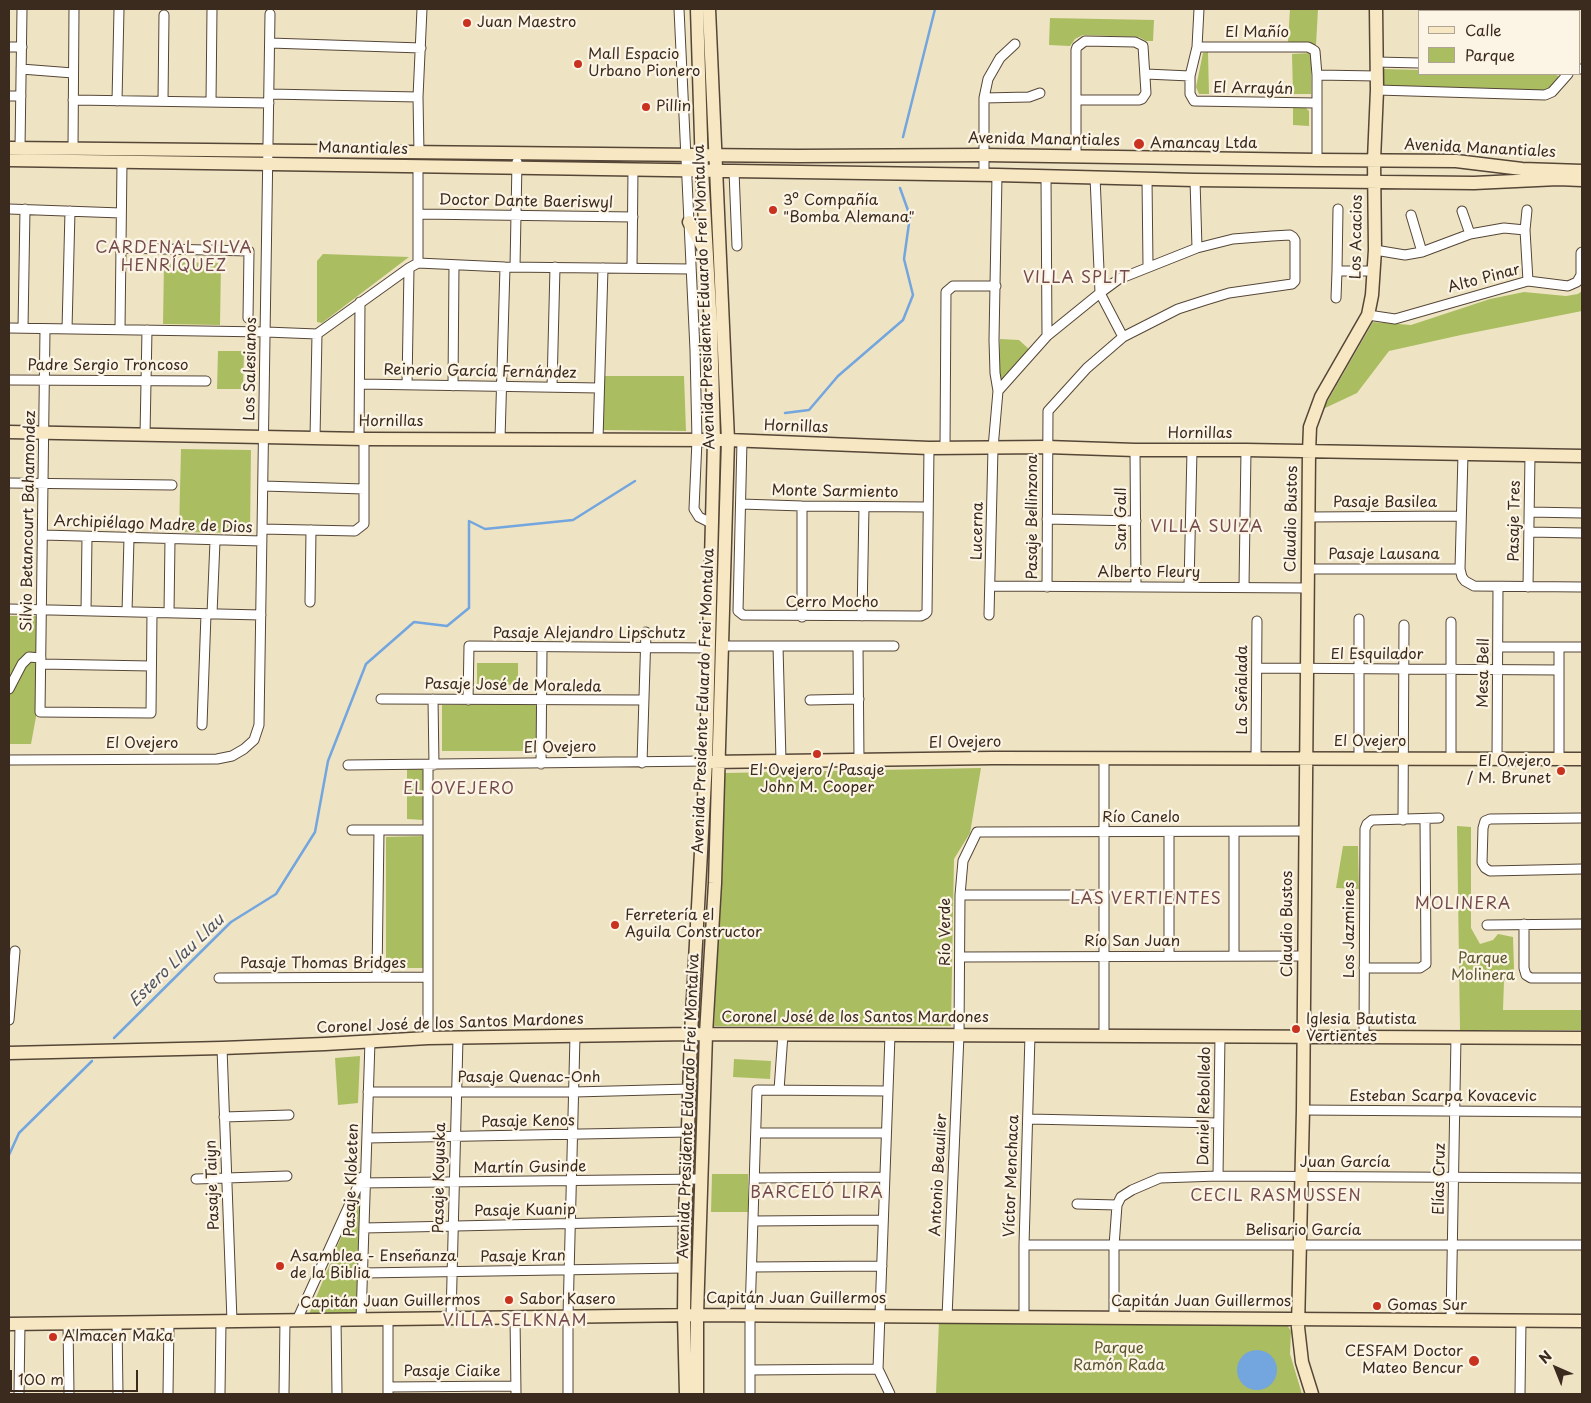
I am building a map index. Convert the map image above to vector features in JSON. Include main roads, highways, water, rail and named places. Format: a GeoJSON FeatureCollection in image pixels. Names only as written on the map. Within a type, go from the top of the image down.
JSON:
{"type":"FeatureCollection","features":[{"type":"Feature","properties":{"kind":"water"},"geometry":{"type":"Polygon","coordinates":[[[1257,1350],[1268,1353],[1274,1359],[1277,1370],[1274,1381],[1268,1387],[1257,1390],[1246,1387],[1240,1381],[1237,1370],[1240,1359],[1246,1353],[1257,1350]]]}},
{"type":"Feature","properties":{"kind":"waterway","name":"Estero Llau Llau"},"geometry":{"type":"LineString","coordinates":[[903,137],[935,9]]}},
{"type":"Feature","properties":{"kind":"waterway","name":"Estero Llau Llau"},"geometry":{"type":"LineString","coordinates":[[785,413],[809,410],[838,376],[903,320],[913,295],[904,259],[910,216],[900,188]]}},
{"type":"Feature","properties":{"kind":"waterway","name":"Estero Llau Llau"},"geometry":{"type":"LineString","coordinates":[[114,1038],[231,922],[276,894],[315,832],[328,761],[366,664],[414,622],[447,626],[469,608],[469,521],[485,529],[573,520],[635,481]]}},
{"type":"Feature","properties":{"kind":"waterway","name":"Estero Llau Llau"},"geometry":{"type":"LineString","coordinates":[[9,1155],[19,1133],[92,1061]]}},
{"type":"Feature","properties":{"kind":"place","name":"Juan Maestro"},"geometry":{"type":"Point","coordinates":[467,23]}},
{"type":"Feature","properties":{"kind":"place","name":"Mall Espacio Urbano Pionero"},"geometry":{"type":"Point","coordinates":[578,64]}},
{"type":"Feature","properties":{"kind":"place","name":"Pillin"},"geometry":{"type":"Point","coordinates":[646,107]}},
{"type":"Feature","properties":{"kind":"place","name":"Amancay Ltda"},"geometry":{"type":"Point","coordinates":[1139,144]}},
{"type":"Feature","properties":{"kind":"place","name":"3º Compañía \"Bomba Alemana\""},"geometry":{"type":"Point","coordinates":[773,210]}},
{"type":"Feature","properties":{"kind":"place","name":"El Ovejero / Pasaje John M. Cooper"},"geometry":{"type":"Point","coordinates":[817,754]}},
{"type":"Feature","properties":{"kind":"place","name":"El Ovejero / M. Brunet"},"geometry":{"type":"Point","coordinates":[1561,771]}},
{"type":"Feature","properties":{"kind":"place","name":"Ferretería el Aguila Constructor"},"geometry":{"type":"Point","coordinates":[615,925]}},
{"type":"Feature","properties":{"kind":"place","name":"Iglesia Bautista Vertientes"},"geometry":{"type":"Point","coordinates":[1296,1029]}},
{"type":"Feature","properties":{"kind":"place","name":"Asamblea - Enseñanza de la Biblia"},"geometry":{"type":"Point","coordinates":[280,1266]}},
{"type":"Feature","properties":{"kind":"place","name":"Sabor Kasero"},"geometry":{"type":"Point","coordinates":[509,1300]}},
{"type":"Feature","properties":{"kind":"place","name":"Gomas Sur"},"geometry":{"type":"Point","coordinates":[1377,1306]}},
{"type":"Feature","properties":{"kind":"place","name":"Almacen Maka"},"geometry":{"type":"Point","coordinates":[53,1337]}},
{"type":"Feature","properties":{"kind":"place","name":"CESFAM Doctor Mateo Bencur"},"geometry":{"type":"Point","coordinates":[1474,1361]}},
{"type":"Feature","properties":{"kind":"district","name":"CARDENAL SILVA HENRÍQUEZ"},"geometry":{"type":"Point","coordinates":[174,258]}},
{"type":"Feature","properties":{"kind":"district","name":"VILLA SPLIT"},"geometry":{"type":"Point","coordinates":[1077,279]}},
{"type":"Feature","properties":{"kind":"district","name":"VILLA SUIZA"},"geometry":{"type":"Point","coordinates":[1207,528]}},
{"type":"Feature","properties":{"kind":"district","name":"EL OVEJERO"},"geometry":{"type":"Point","coordinates":[459,790]}},
{"type":"Feature","properties":{"kind":"district","name":"LAS VERTIENTES"},"geometry":{"type":"Point","coordinates":[1146,900]}},
{"type":"Feature","properties":{"kind":"district","name":"MOLINERA"},"geometry":{"type":"Point","coordinates":[1463,905]}},
{"type":"Feature","properties":{"kind":"district","name":"BARCELÓ LIRA"},"geometry":{"type":"Point","coordinates":[817,1194]}},
{"type":"Feature","properties":{"kind":"district","name":"CECIL RASMUSSEN"},"geometry":{"type":"Point","coordinates":[1276,1197]}},
{"type":"Feature","properties":{"kind":"district","name":"VILLA SELKNAM"},"geometry":{"type":"Point","coordinates":[515,1322]}},
{"type":"Feature","properties":{"kind":"park label","name":"Parque Molinera"},"geometry":{"type":"Point","coordinates":[1483,968]}},
{"type":"Feature","properties":{"kind":"park label","name":"Parque Ramón Rada"},"geometry":{"type":"Point","coordinates":[1119,1358]}}]}
